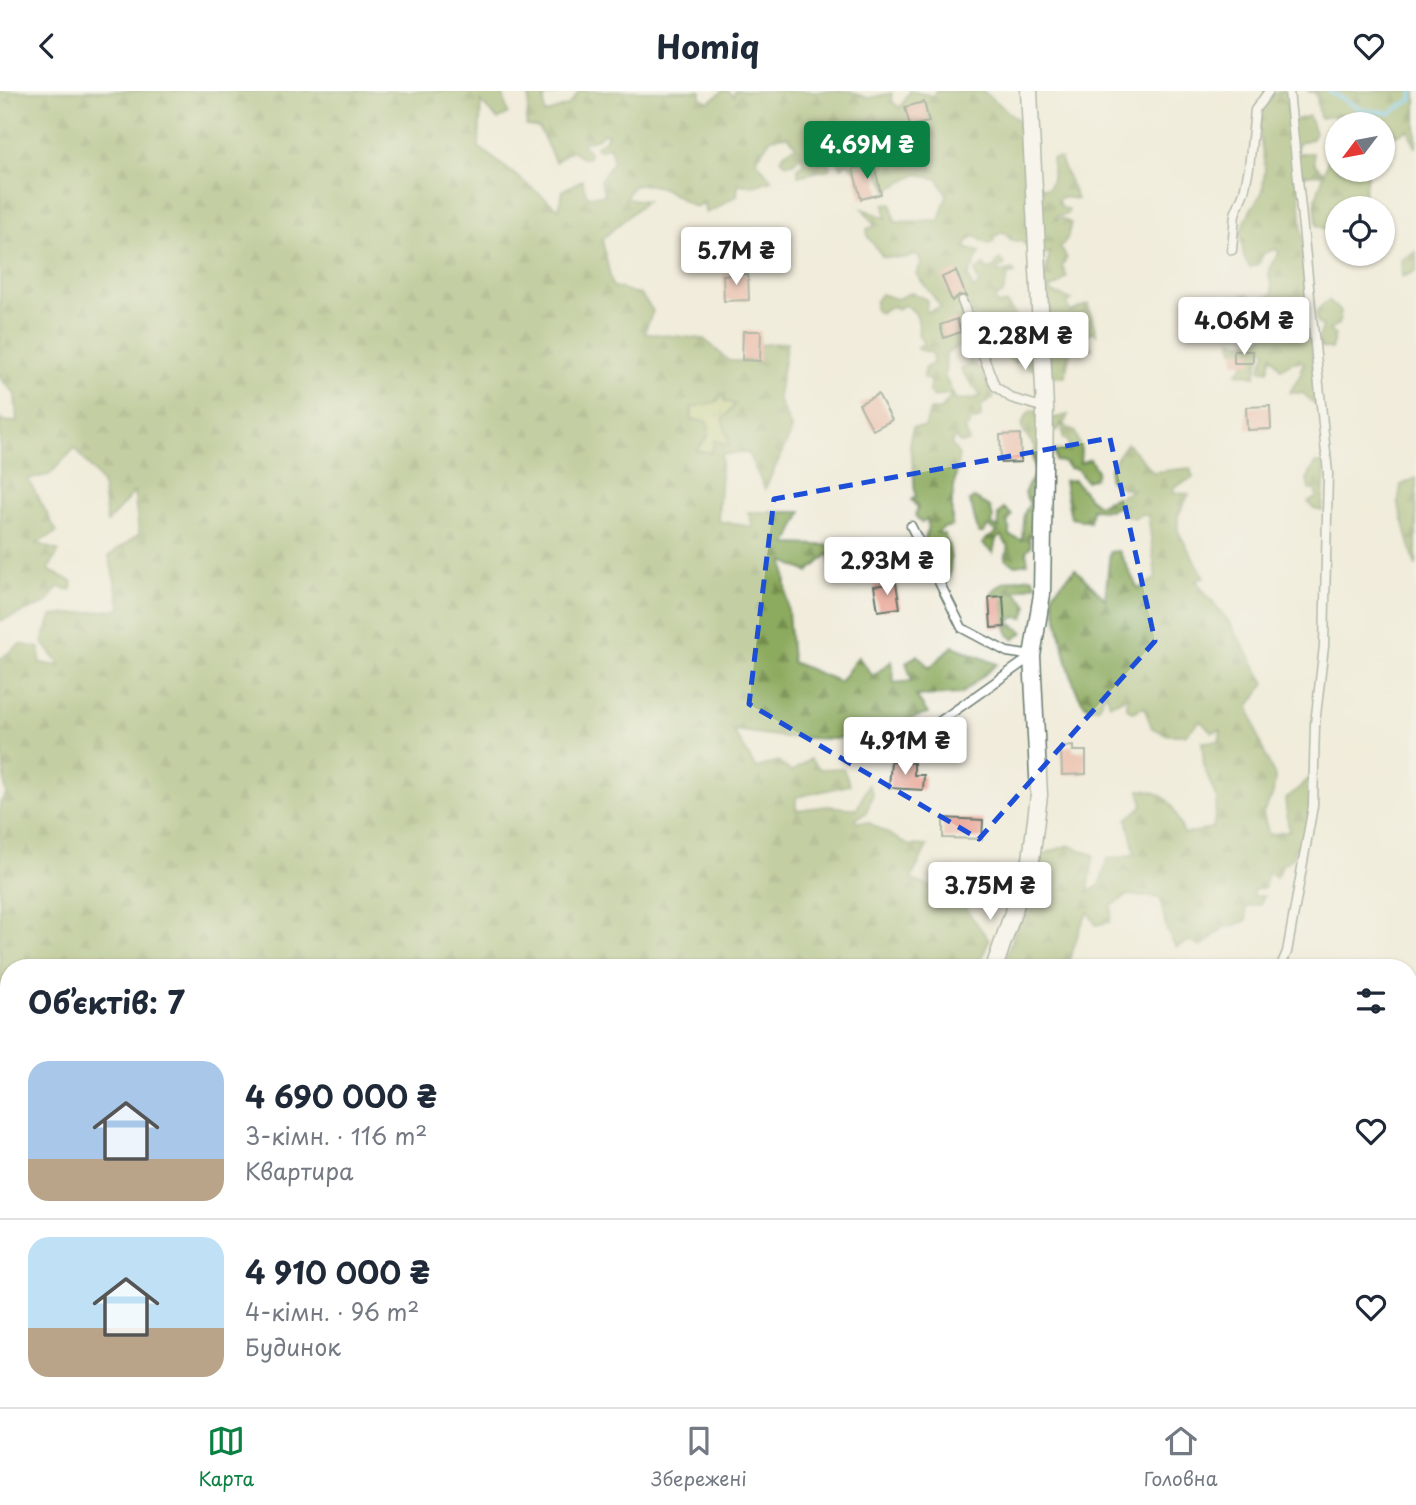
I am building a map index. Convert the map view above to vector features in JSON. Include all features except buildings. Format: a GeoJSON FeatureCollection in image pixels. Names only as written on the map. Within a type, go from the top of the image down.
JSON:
{"type":"FeatureCollection","features":[{"type":"Feature","properties":{"kind":"street"},"geometry":{"type":"LineString","coordinates":[[997,959],[1031,860],[1039,795],[1032,656],[1042,594],[1045,408],[1029,91]]}},
{"type":"Feature","properties":{"kind":"lane"},"geometry":{"type":"LineString","coordinates":[[1232,250],[1236,214],[1249,169],[1255,110],[1269,91]]}},
{"type":"Feature","properties":{"kind":"lane"},"geometry":{"type":"LineString","coordinates":[[1284,959],[1313,806],[1315,724],[1324,646],[1328,473],[1289,91]]}},
{"type":"Feature","properties":{"kind":"lane"},"geometry":{"type":"LineString","coordinates":[[961,301],[995,386],[1011,398],[1045,408]]}},
{"type":"Feature","properties":{"kind":"lane"},"geometry":{"type":"LineString","coordinates":[[911,526],[962,628],[1007,652],[1032,656]]}},
{"type":"Feature","properties":{"kind":"lane"},"geometry":{"type":"LineString","coordinates":[[939,722],[1032,656]]}},
{"type":"Feature","properties":{"kind":"highlighted area"},"geometry":{"type":"Polygon","coordinates":[[[1110,438],[1155,641],[979,839],[749,704],[774,499],[1110,438]]]}},
{"type":"Feature","properties":{"kind":"green space"},"geometry":{"type":"Polygon","coordinates":[[[0,91],[502,91],[508,113],[498,120],[481,102],[479,147],[559,209],[563,190],[582,180],[587,196],[605,195],[600,181],[613,161],[610,147],[598,150],[596,146],[605,140],[608,134],[603,133],[599,138],[582,143],[589,152],[588,158],[582,158],[572,150],[555,162],[539,128],[526,126],[530,91],[559,91],[544,97],[545,114],[569,105],[579,91],[701,91],[701,97],[709,102],[723,91],[734,96],[735,91],[849,91],[868,98],[892,93],[891,100],[900,108],[910,91],[934,96],[935,91],[983,91],[1019,121],[1026,132],[1029,174],[1044,189],[1049,187],[1052,178],[1052,159],[1060,158],[1077,199],[1061,197],[1058,201],[1061,207],[1069,210],[1055,220],[1061,218],[1071,223],[1067,239],[1060,247],[1067,258],[1062,266],[1067,277],[1057,286],[1049,288],[1052,292],[1072,300],[1067,303],[1070,312],[1088,304],[1097,336],[1093,331],[1086,336],[1092,349],[1084,350],[1079,336],[1074,333],[1065,377],[1050,377],[1044,279],[1050,252],[1041,255],[1020,241],[1012,241],[1003,232],[993,237],[994,242],[988,244],[974,236],[967,242],[965,248],[980,252],[968,276],[973,289],[979,285],[975,271],[984,265],[987,270],[994,268],[999,259],[1005,264],[997,270],[998,273],[1013,270],[1015,273],[1008,275],[1003,294],[995,297],[997,305],[1006,303],[1016,315],[1017,331],[1027,328],[1029,320],[1037,323],[1024,336],[1029,341],[1038,339],[1037,344],[1028,350],[1029,355],[1039,356],[1039,364],[1033,370],[1027,367],[1023,349],[1015,363],[1009,359],[1008,352],[1012,347],[1019,348],[1023,345],[1015,335],[1003,340],[988,357],[983,345],[957,347],[946,354],[945,377],[956,400],[981,396],[961,370],[971,362],[982,372],[994,398],[981,406],[981,418],[970,422],[970,426],[965,428],[969,442],[960,443],[955,437],[951,444],[959,455],[952,500],[952,526],[937,533],[944,534],[948,545],[951,560],[949,577],[931,556],[922,552],[916,557],[911,556],[910,551],[925,538],[928,525],[927,519],[921,523],[915,515],[918,508],[911,500],[916,496],[910,443],[913,427],[925,427],[930,410],[941,410],[951,396],[948,394],[934,397],[929,392],[930,381],[924,378],[925,367],[933,364],[932,353],[917,349],[924,344],[918,335],[918,321],[913,311],[905,305],[897,309],[887,308],[880,313],[875,310],[875,302],[881,294],[897,299],[912,292],[927,300],[926,312],[941,307],[916,274],[921,264],[918,254],[906,258],[883,257],[868,237],[867,229],[875,226],[863,209],[886,218],[884,204],[891,203],[895,222],[939,220],[947,195],[938,179],[918,174],[888,190],[874,164],[853,169],[847,162],[841,168],[836,156],[842,152],[850,156],[848,143],[843,137],[833,140],[833,150],[822,144],[817,148],[820,161],[828,161],[830,169],[798,176],[798,167],[803,165],[802,155],[793,163],[787,164],[781,160],[784,153],[796,146],[788,136],[771,138],[756,160],[772,180],[754,186],[738,184],[737,196],[705,213],[704,203],[695,207],[659,187],[633,186],[626,198],[646,201],[602,239],[612,286],[641,295],[653,311],[644,333],[704,339],[729,361],[759,361],[760,345],[787,342],[778,398],[792,431],[765,489],[748,453],[722,454],[718,521],[753,527],[748,512],[802,512],[787,544],[878,547],[888,563],[885,566],[871,554],[847,573],[840,575],[830,564],[830,553],[808,572],[784,561],[792,662],[840,682],[858,657],[873,676],[892,661],[894,683],[912,681],[906,662],[918,655],[929,668],[953,646],[997,664],[961,694],[916,696],[928,714],[835,739],[783,737],[733,730],[756,768],[778,761],[791,772],[810,759],[820,769],[843,768],[850,785],[796,797],[796,810],[828,806],[857,809],[868,785],[873,794],[866,813],[855,819],[857,822],[868,822],[908,845],[927,846],[911,879],[957,897],[989,940],[982,959],[0,959],[0,802],[6,795],[0,727],[0,659],[20,644],[40,648],[40,663],[61,666],[42,642],[52,616],[121,609],[109,556],[139,534],[134,492],[107,523],[102,483],[75,448],[49,475],[28,479],[57,532],[37,543],[59,551],[48,570],[73,582],[71,590],[58,587],[45,604],[0,621],[0,418],[1,421],[17,422],[15,394],[0,378],[0,91]],[[725,394],[716,402],[692,407],[691,420],[705,421],[709,426],[708,436],[696,450],[711,453],[715,440],[730,446],[723,420],[735,404],[724,401],[725,394]]]}},
{"type":"Feature","properties":{"kind":"green space"},"geometry":{"type":"Polygon","coordinates":[[[1285,91],[1289,122],[1309,116],[1315,133],[1312,139],[1298,143],[1296,153],[1313,153],[1314,164],[1324,173],[1325,170],[1325,182],[1366,182],[1364,196],[1325,196],[1325,229],[1317,225],[1315,201],[1324,174],[1304,175],[1297,168],[1316,405],[1304,394],[1290,392],[1304,362],[1292,362],[1281,369],[1272,355],[1268,371],[1260,370],[1266,350],[1262,347],[1255,376],[1237,373],[1245,363],[1234,351],[1231,340],[1245,342],[1261,338],[1270,331],[1277,316],[1258,313],[1246,327],[1232,333],[1238,309],[1237,298],[1247,294],[1256,304],[1273,293],[1269,271],[1279,253],[1276,249],[1264,253],[1259,263],[1250,268],[1244,258],[1240,233],[1262,193],[1265,168],[1260,136],[1260,110],[1275,93],[1285,91]]]}},
{"type":"Feature","properties":{"kind":"green space"},"geometry":{"type":"Polygon","coordinates":[[[1307,91],[1416,91],[1416,148],[1408,130],[1395,136],[1395,112],[1325,112],[1325,117],[1320,118],[1316,93],[1307,91]]]}},
{"type":"Feature","properties":{"kind":"green space"},"geometry":{"type":"Polygon","coordinates":[[[1416,251],[1416,271],[1402,277],[1401,260],[1416,251]]]}},
{"type":"Feature","properties":{"kind":"green space"},"geometry":{"type":"Polygon","coordinates":[[[1329,300],[1341,311],[1339,324],[1329,330],[1335,335],[1331,349],[1321,347],[1318,341],[1323,326],[1318,324],[1316,316],[1319,308],[1329,300]]]}},
{"type":"Feature","properties":{"kind":"green space"},"geometry":{"type":"Polygon","coordinates":[[[725,393],[735,404],[726,432],[730,446],[711,453],[696,450],[708,436],[691,420],[692,407],[725,393]]]}},
{"type":"Feature","properties":{"kind":"green space"},"geometry":{"type":"Polygon","coordinates":[[[1031,410],[1041,413],[1042,447],[1036,455],[1038,539],[1030,535],[1031,546],[1026,551],[1028,563],[1015,565],[1005,559],[1008,546],[1001,536],[996,539],[993,553],[983,544],[998,532],[988,526],[983,533],[979,533],[969,501],[974,498],[990,507],[992,525],[999,528],[998,515],[1004,508],[1012,515],[1007,524],[1010,536],[1022,540],[1024,517],[1030,504],[1025,491],[1036,474],[1032,454],[1036,448],[1022,426],[1031,410]]]}},
{"type":"Feature","properties":{"kind":"green space"},"geometry":{"type":"Polygon","coordinates":[[[1068,415],[1064,425],[1075,432],[1081,450],[1080,463],[1090,459],[1097,471],[1095,478],[1086,481],[1077,469],[1056,461],[1055,450],[1069,451],[1068,441],[1063,438],[1062,422],[1054,432],[1050,419],[1068,415]]]}},
{"type":"Feature","properties":{"kind":"green space"},"geometry":{"type":"Polygon","coordinates":[[[1127,443],[1153,472],[1190,468],[1193,478],[1174,487],[1173,493],[1189,494],[1178,516],[1178,531],[1204,577],[1196,581],[1230,623],[1265,683],[1249,706],[1260,743],[1275,777],[1273,794],[1263,813],[1269,835],[1289,831],[1285,800],[1311,777],[1312,805],[1302,847],[1295,848],[1293,858],[1283,864],[1276,878],[1268,872],[1264,888],[1254,890],[1252,896],[1264,896],[1260,904],[1246,907],[1247,920],[1224,927],[1201,947],[1190,941],[1176,947],[1167,932],[1160,898],[1128,895],[1112,906],[1110,922],[1096,925],[1088,912],[1070,959],[1005,959],[1041,855],[1068,845],[1094,855],[1088,892],[1100,885],[1107,859],[1135,854],[1127,819],[1143,806],[1139,790],[1150,791],[1164,798],[1173,809],[1184,834],[1213,828],[1217,800],[1204,767],[1202,742],[1219,741],[1221,730],[1212,732],[1200,721],[1185,735],[1168,735],[1152,728],[1144,707],[1133,712],[1127,708],[1127,699],[1130,696],[1110,704],[1106,692],[1098,708],[1088,707],[1078,694],[1073,681],[1052,594],[1075,569],[1105,599],[1110,552],[1119,551],[1138,589],[1156,578],[1148,515],[1142,514],[1135,518],[1126,516],[1124,505],[1109,510],[1092,509],[1090,522],[1071,518],[1064,481],[1074,480],[1098,505],[1133,490],[1125,489],[1109,480],[1110,468],[1127,443]]]}},
{"type":"Feature","properties":{"kind":"green space"},"geometry":{"type":"Polygon","coordinates":[[[1316,463],[1323,463],[1325,475],[1322,511],[1314,509],[1308,502],[1317,497],[1315,490],[1309,490],[1307,479],[1316,463]]]}},
{"type":"Feature","properties":{"kind":"green space"},"geometry":{"type":"Polygon","coordinates":[[[1416,478],[1416,567],[1398,503],[1401,485],[1416,478]]]}},
{"type":"Feature","properties":{"kind":"green space"},"geometry":{"type":"Polygon","coordinates":[[[1032,577],[1036,584],[1015,591],[1028,606],[1024,618],[1015,617],[1009,622],[1023,632],[1014,640],[1006,626],[1003,597],[995,597],[992,592],[1005,582],[1032,577]]]}},
{"type":"Feature","properties":{"kind":"waterway"},"geometry":{"type":"LineString","coordinates":[[1329,91],[1362,110],[1391,113],[1412,99],[1413,91]]}}]}
